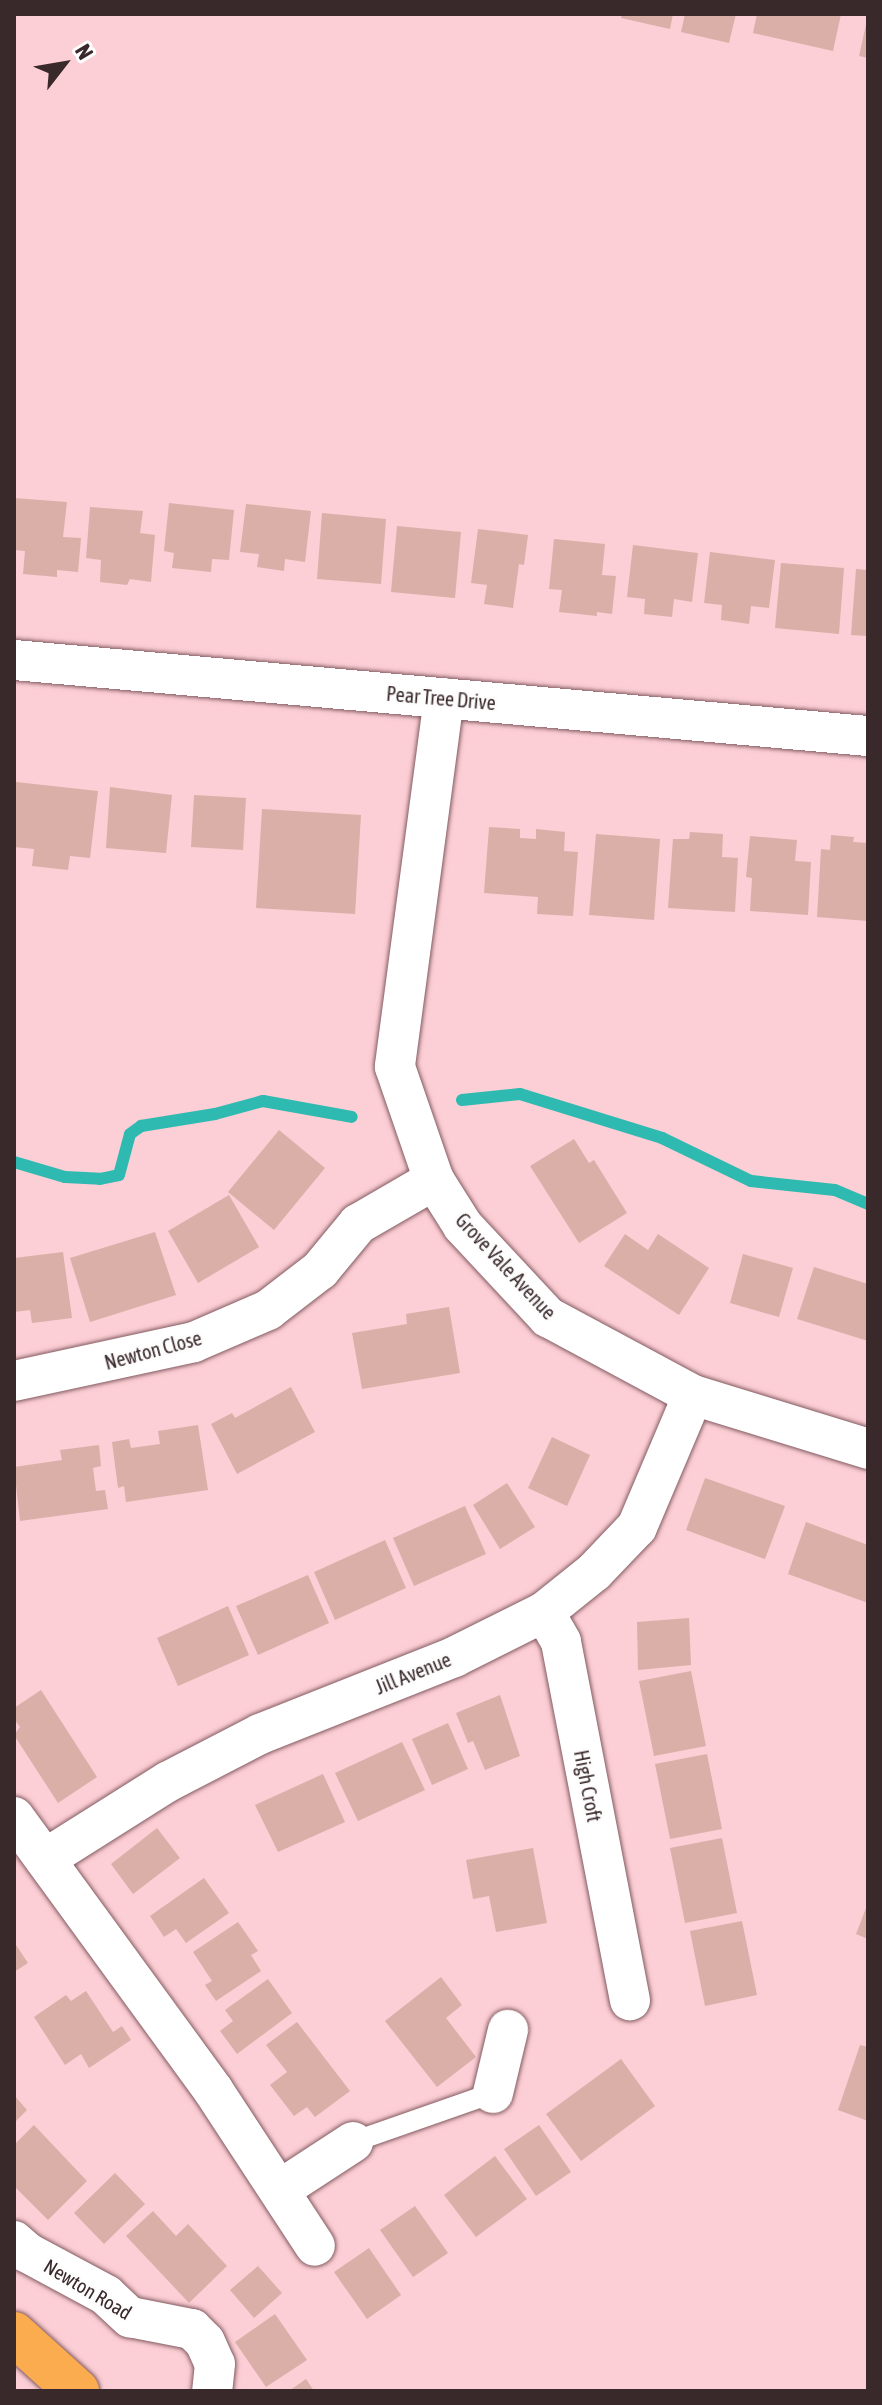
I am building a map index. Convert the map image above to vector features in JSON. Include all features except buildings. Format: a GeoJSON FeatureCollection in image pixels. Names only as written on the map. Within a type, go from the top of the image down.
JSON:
{"type":"FeatureCollection","features":[{"type":"Feature","properties":{"kind":"highway"},"geometry":{"type":"LineString","coordinates":[[14,2334],[77,2391]]}},
{"type":"Feature","properties":{"kind":"street","name":"Pear Tree Drive"},"geometry":{"type":"LineString","coordinates":[[14,660],[868,736]]}},
{"type":"Feature","properties":{"kind":"street","name":"Grove Vale Avenue"},"geometry":{"type":"LineString","coordinates":[[444,698],[395,1067],[434,1180],[463,1226],[548,1317],[693,1395],[868,1449]]}},
{"type":"Feature","properties":{"kind":"street","name":"Newton Close"},"geometry":{"type":"LineString","coordinates":[[14,1381],[194,1342],[268,1310],[320,1270],[358,1224],[434,1180]]}},
{"type":"Feature","properties":{"kind":"street","name":"Jill Avenue"},"geometry":{"type":"LineString","coordinates":[[45,1859],[169,1781],[260,1734],[454,1657],[544,1612],[594,1572],[637,1527],[693,1395]]}},
{"type":"Feature","properties":{"kind":"street","name":"High Croft"},"geometry":{"type":"LineString","coordinates":[[544,1612],[561,1642],[613,1980]]}},
{"type":"Feature","properties":{"kind":"street"},"geometry":{"type":"LineString","coordinates":[[14,1817],[281,2189],[315,2246]]}},
{"type":"Feature","properties":{"kind":"street"},"geometry":{"type":"LineString","coordinates":[[493,2093],[508,2030]]}},
{"type":"Feature","properties":{"kind":"street"},"geometry":{"type":"LineString","coordinates":[[281,2189],[353,2142]]}},
{"type":"Feature","properties":{"kind":"street","name":"Newton Road"},"geometry":{"type":"LineString","coordinates":[[14,2241],[28,2253],[106,2295],[130,2317],[192,2329],[205,2342],[215,2364],[212,2391]]}},
{"type":"Feature","properties":{"kind":"lane"},"geometry":{"type":"LineString","coordinates":[[353,2142],[493,2093]]}},
{"type":"Feature","properties":{"kind":"waterway"},"geometry":{"type":"LineString","coordinates":[[462,1100],[520,1094],[662,1138],[751,1181],[835,1190],[868,1204]]}},
{"type":"Feature","properties":{"kind":"waterway"},"geometry":{"type":"LineString","coordinates":[[14,1162],[65,1177],[100,1179],[119,1175],[130,1134],[141,1126],[215,1114],[263,1101],[352,1117]]}}]}
